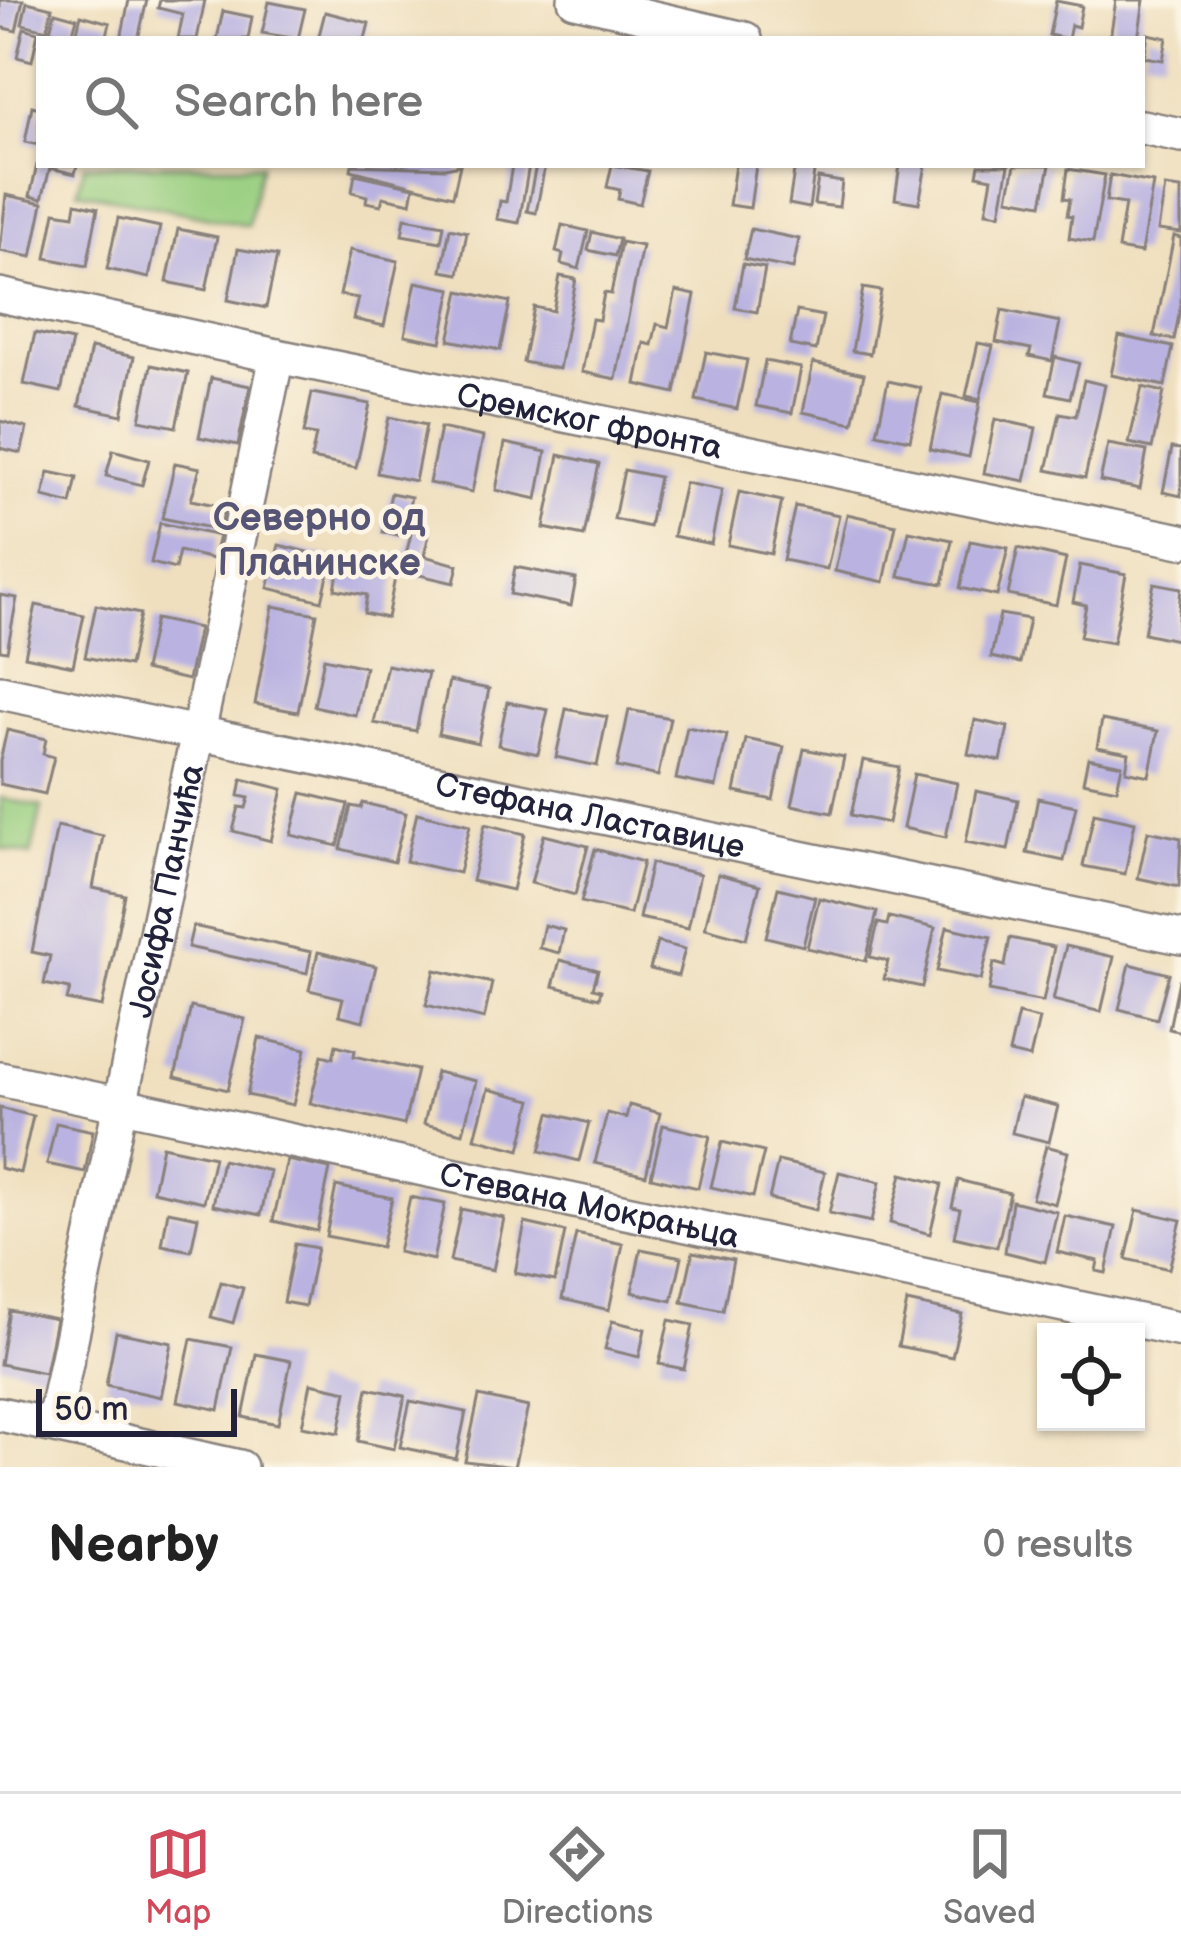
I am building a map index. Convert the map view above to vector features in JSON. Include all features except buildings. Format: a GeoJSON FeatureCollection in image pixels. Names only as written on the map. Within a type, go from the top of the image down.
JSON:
{"type":"FeatureCollection","features":[{"type":"Feature","properties":{"kind":"street"},"geometry":{"type":"LineString","coordinates":[[575,0],[732,36]]}},
{"type":"Feature","properties":{"kind":"street"},"geometry":{"type":"LineString","coordinates":[[1145,128],[1181,135]]}},
{"type":"Feature","properties":{"kind":"street","name":"Сремског фронта"},"geometry":{"type":"LineString","coordinates":[[0,295],[1181,541]]}},
{"type":"Feature","properties":{"kind":"street","name":"Јосифа Панчића"},"geometry":{"type":"LineString","coordinates":[[53,1425],[277,356]]}},
{"type":"Feature","properties":{"kind":"street","name":"Стефана Ластавице"},"geometry":{"type":"LineString","coordinates":[[0,692],[1181,937]]}},
{"type":"Feature","properties":{"kind":"street","name":"Стевана Мокрањца"},"geometry":{"type":"LineString","coordinates":[[0,1079],[1181,1330]]}},
{"type":"Feature","properties":{"kind":"street"},"geometry":{"type":"LineString","coordinates":[[0,1414],[240,1467]]}},
{"type":"Feature","properties":{"kind":"green space"},"geometry":{"type":"Polygon","coordinates":[[[83,168],[260,168],[248,226],[78,191],[83,168]]]}},
{"type":"Feature","properties":{"kind":"green space"},"geometry":{"type":"Polygon","coordinates":[[[0,798],[42,807],[31,855],[0,848],[0,798]]]}},
{"type":"Feature","properties":{"kind":"district","name":"Северно од Планинске"},"geometry":{"type":"Point","coordinates":[319,538]}}]}
